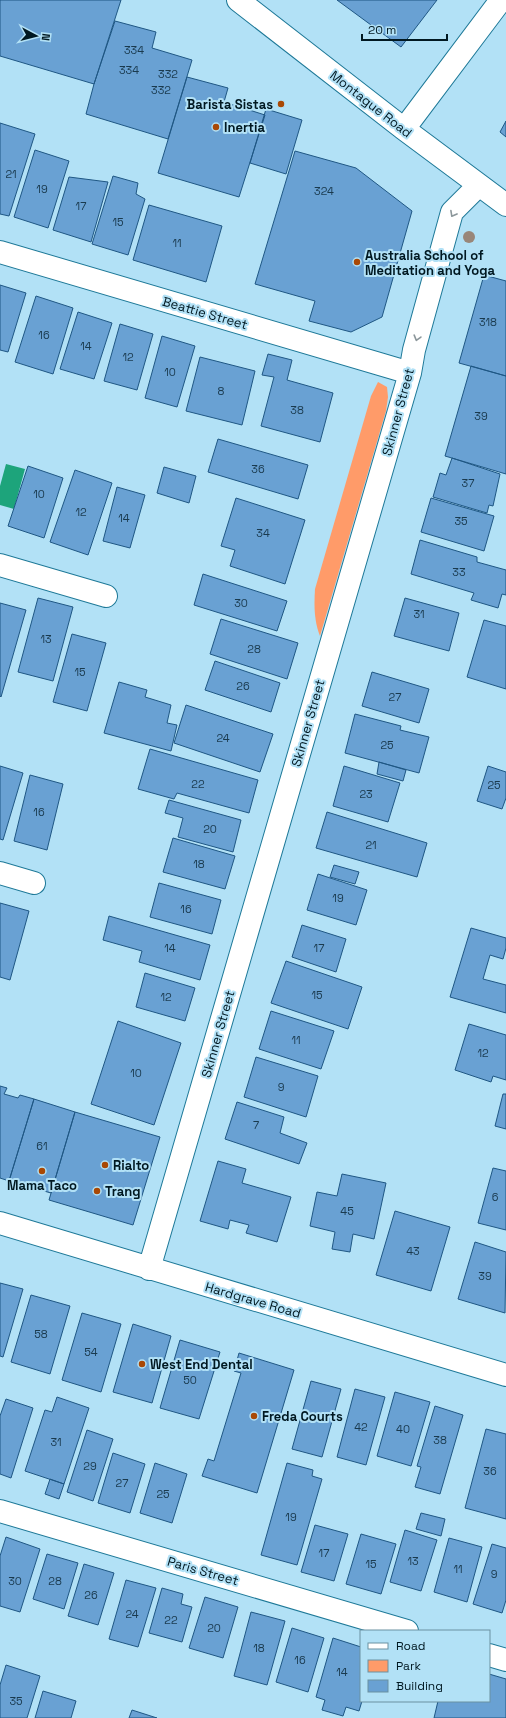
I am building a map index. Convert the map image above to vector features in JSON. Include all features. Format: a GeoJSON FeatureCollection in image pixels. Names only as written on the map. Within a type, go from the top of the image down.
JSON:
{"type":"FeatureCollection","features":[{"type":"Feature","properties":{"kind":"street","name":"Montague Road"},"geometry":{"type":"LineString","coordinates":[[238,0],[404,129],[506,205]]}},
{"type":"Feature","properties":{"kind":"street"},"geometry":{"type":"LineString","coordinates":[[404,129],[501,0]]}},
{"type":"Feature","properties":{"kind":"street","name":"Skinner Street"},"geometry":{"type":"LineString","coordinates":[[149,1269],[410,373],[414,350],[452,212],[479,185]]}},
{"type":"Feature","properties":{"kind":"street","name":"Beattie Street"},"geometry":{"type":"LineString","coordinates":[[0,252],[410,373]]}},
{"type":"Feature","properties":{"kind":"street"},"geometry":{"type":"LineString","coordinates":[[0,565],[106,596]]}},
{"type":"Feature","properties":{"kind":"street"},"geometry":{"type":"LineString","coordinates":[[0,873],[34,883]]}},
{"type":"Feature","properties":{"kind":"street","name":"Hardgrave Road"},"geometry":{"type":"LineString","coordinates":[[0,1223],[506,1375]]}},
{"type":"Feature","properties":{"kind":"street","name":"Paris Street"},"geometry":{"type":"LineString","coordinates":[[0,1511],[403,1630]]}},
{"type":"Feature","properties":{"kind":"street"},"geometry":{"type":"LineString","coordinates":[[490,1655],[506,1660]]}},
{"type":"Feature","properties":{"kind":"green space"},"geometry":{"type":"Polygon","coordinates":[[[378,382],[387,387],[388,397],[386,411],[320,636],[315,613],[315,589],[371,396],[378,382]]]}},
{"type":"Feature","properties":{"kind":"shaded area"},"geometry":{"type":"Polygon","coordinates":[[[6,464],[25,469],[14,509],[0,505],[0,486],[6,464]]]}},
{"type":"Feature","properties":{"kind":"building"},"geometry":{"type":"Polygon","coordinates":[[[0,0],[121,0],[94,84],[0,56],[0,0]]]}},
{"type":"Feature","properties":{"kind":"building"},"geometry":{"type":"Polygon","coordinates":[[[337,0],[437,0],[401,47],[337,0]]]}},
{"type":"Feature","properties":{"kind":"building"},"geometry":{"type":"Polygon","coordinates":[[[115,21],[156,32],[152,48],[192,60],[168,139],[86,114],[94,84],[115,21]]]}},
{"type":"Feature","properties":{"kind":"building","name":"Inertia"},"geometry":{"type":"Polygon","coordinates":[[[187,77],[228,88],[224,102],[265,115],[239,197],[158,173],[187,77]]]}},
{"type":"Feature","properties":{"kind":"building"},"geometry":{"type":"Polygon","coordinates":[[[266,109],[302,120],[286,174],[250,163],[266,109]]]}},
{"type":"Feature","properties":{"kind":"building"},"geometry":{"type":"Polygon","coordinates":[[[506,121],[506,137],[500,132],[506,121]]]}},
{"type":"Feature","properties":{"kind":"building"},"geometry":{"type":"Polygon","coordinates":[[[0,123],[35,134],[9,216],[0,214],[0,123]]]}},
{"type":"Feature","properties":{"kind":"building"},"geometry":{"type":"Polygon","coordinates":[[[35,150],[69,161],[48,228],[14,217],[35,150]]]}},
{"type":"Feature","properties":{"kind":"building"},"geometry":{"type":"Polygon","coordinates":[[[295,151],[356,168],[412,211],[382,317],[351,332],[309,321],[315,301],[255,284],[295,151]]]}},
{"type":"Feature","properties":{"kind":"building"},"geometry":{"type":"Polygon","coordinates":[[[113,176],[138,183],[136,194],[145,199],[128,255],[92,244],[113,176]]]}},
{"type":"Feature","properties":{"kind":"building"},"geometry":{"type":"Polygon","coordinates":[[[69,177],[108,182],[91,242],[53,230],[69,177]]]}},
{"type":"Feature","properties":{"kind":"building"},"geometry":{"type":"Polygon","coordinates":[[[149,205],[222,226],[206,282],[133,260],[149,205]]]}},
{"type":"Feature","properties":{"kind":"building"},"geometry":{"type":"Polygon","coordinates":[[[484,275],[506,281],[506,376],[459,363],[484,275]]]}},
{"type":"Feature","properties":{"kind":"building"},"geometry":{"type":"Polygon","coordinates":[[[0,285],[26,293],[8,352],[0,350],[0,285]]]}},
{"type":"Feature","properties":{"kind":"building"},"geometry":{"type":"Polygon","coordinates":[[[36,296],[73,308],[53,374],[15,362],[36,296]]]}},
{"type":"Feature","properties":{"kind":"building"},"geometry":{"type":"Polygon","coordinates":[[[78,312],[112,323],[94,379],[60,369],[78,312]]]}},
{"type":"Feature","properties":{"kind":"building"},"geometry":{"type":"Polygon","coordinates":[[[120,324],[153,334],[137,390],[104,381],[120,324]]]}},
{"type":"Feature","properties":{"kind":"building"},"geometry":{"type":"Polygon","coordinates":[[[162,336],[195,346],[177,407],[145,398],[162,336]]]}},
{"type":"Feature","properties":{"kind":"building"},"geometry":{"type":"Polygon","coordinates":[[[268,354],[292,360],[287,380],[333,393],[320,442],[261,426],[274,377],[262,375],[268,354]]]}},
{"type":"Feature","properties":{"kind":"building"},"geometry":{"type":"Polygon","coordinates":[[[200,357],[255,371],[242,425],[186,411],[200,357]]]}},
{"type":"Feature","properties":{"kind":"building"},"geometry":{"type":"Polygon","coordinates":[[[471,366],[506,376],[506,474],[445,456],[471,366]]]}},
{"type":"Feature","properties":{"kind":"building"},"geometry":{"type":"Polygon","coordinates":[[[218,439],[308,465],[298,499],[208,472],[218,439]]]}},
{"type":"Feature","properties":{"kind":"building"},"geometry":{"type":"Polygon","coordinates":[[[452,458],[500,474],[493,506],[489,505],[487,513],[433,497],[440,473],[446,475],[452,458]]]}},
{"type":"Feature","properties":{"kind":"building"},"geometry":{"type":"Polygon","coordinates":[[[28,466],[63,478],[44,538],[8,526],[28,466]]]}},
{"type":"Feature","properties":{"kind":"building"},"geometry":{"type":"Polygon","coordinates":[[[164,467],[196,476],[189,503],[157,493],[164,467]]]}},
{"type":"Feature","properties":{"kind":"building"},"geometry":{"type":"Polygon","coordinates":[[[75,470],[112,483],[88,555],[50,542],[75,470]]]}},
{"type":"Feature","properties":{"kind":"building"},"geometry":{"type":"Polygon","coordinates":[[[117,487],[145,495],[130,548],[103,541],[117,487]]]}},
{"type":"Feature","properties":{"kind":"building"},"geometry":{"type":"Polygon","coordinates":[[[236,498],[305,520],[285,584],[230,566],[235,550],[221,546],[236,498]]]}},
{"type":"Feature","properties":{"kind":"building"},"geometry":{"type":"Polygon","coordinates":[[[431,498],[494,516],[484,551],[421,532],[431,498]]]}},
{"type":"Feature","properties":{"kind":"building"},"geometry":{"type":"Polygon","coordinates":[[[420,540],[477,557],[477,562],[506,570],[506,595],[502,594],[498,608],[471,600],[474,593],[411,574],[420,540]]]}},
{"type":"Feature","properties":{"kind":"building"},"geometry":{"type":"Polygon","coordinates":[[[203,574],[287,601],[277,631],[194,605],[203,574]]]}},
{"type":"Feature","properties":{"kind":"building"},"geometry":{"type":"Polygon","coordinates":[[[38,598],[73,607],[53,681],[18,672],[38,598]]]}},
{"type":"Feature","properties":{"kind":"building"},"geometry":{"type":"Polygon","coordinates":[[[405,598],[459,613],[449,651],[394,636],[405,598]]]}},
{"type":"Feature","properties":{"kind":"building"},"geometry":{"type":"Polygon","coordinates":[[[0,603],[26,610],[1,697],[0,696],[0,603]]]}},
{"type":"Feature","properties":{"kind":"building"},"geometry":{"type":"Polygon","coordinates":[[[221,619],[298,643],[287,679],[210,654],[221,619]]]}},
{"type":"Feature","properties":{"kind":"building"},"geometry":{"type":"Polygon","coordinates":[[[484,620],[506,626],[506,689],[467,677],[484,620]]]}},
{"type":"Feature","properties":{"kind":"building"},"geometry":{"type":"Polygon","coordinates":[[[72,634],[106,643],[87,711],[53,702],[72,634]]]}},
{"type":"Feature","properties":{"kind":"building"},"geometry":{"type":"Polygon","coordinates":[[[215,661],[280,683],[271,712],[205,690],[215,661]]]}},
{"type":"Feature","properties":{"kind":"building"},"geometry":{"type":"Polygon","coordinates":[[[372,672],[429,689],[419,723],[362,706],[372,672]]]}},
{"type":"Feature","properties":{"kind":"building"},"geometry":{"type":"Polygon","coordinates":[[[119,682],[147,690],[145,697],[171,705],[167,723],[177,725],[171,751],[104,733],[119,682]]]}},
{"type":"Feature","properties":{"kind":"building"},"geometry":{"type":"Polygon","coordinates":[[[186,705],[273,734],[260,772],[174,743],[186,705]]]}},
{"type":"Feature","properties":{"kind":"building"},"geometry":{"type":"Polygon","coordinates":[[[355,714],[401,726],[400,730],[429,737],[419,773],[345,753],[355,714]]]}},
{"type":"Feature","properties":{"kind":"building"},"geometry":{"type":"Polygon","coordinates":[[[150,749],[258,780],[249,813],[177,793],[174,799],[138,789],[150,749]]]}},
{"type":"Feature","properties":{"kind":"building"},"geometry":{"type":"Polygon","coordinates":[[[379,762],[406,770],[403,781],[377,774],[379,762]]]}},
{"type":"Feature","properties":{"kind":"building"},"geometry":{"type":"Polygon","coordinates":[[[0,766],[23,773],[3,840],[0,839],[0,766]]]}},
{"type":"Feature","properties":{"kind":"building"},"geometry":{"type":"Polygon","coordinates":[[[344,766],[400,783],[388,822],[333,806],[344,766]]]}},
{"type":"Feature","properties":{"kind":"building"},"geometry":{"type":"Polygon","coordinates":[[[488,766],[506,772],[506,798],[502,809],[477,801],[488,766]]]}},
{"type":"Feature","properties":{"kind":"building"},"geometry":{"type":"Polygon","coordinates":[[[30,775],[63,784],[47,850],[14,841],[30,775]]]}},
{"type":"Feature","properties":{"kind":"building"},"geometry":{"type":"Polygon","coordinates":[[[169,800],[241,820],[233,852],[178,837],[183,818],[165,813],[169,800]]]}},
{"type":"Feature","properties":{"kind":"building"},"geometry":{"type":"Polygon","coordinates":[[[327,812],[427,843],[417,877],[316,848],[327,812]]]}},
{"type":"Feature","properties":{"kind":"building"},"geometry":{"type":"Polygon","coordinates":[[[173,838],[235,856],[225,889],[163,872],[173,838]]]}},
{"type":"Feature","properties":{"kind":"building"},"geometry":{"type":"Polygon","coordinates":[[[334,865],[359,872],[355,884],[330,877],[334,865]]]}},
{"type":"Feature","properties":{"kind":"building"},"geometry":{"type":"Polygon","coordinates":[[[318,874],[367,890],[356,925],[307,910],[318,874]]]}},
{"type":"Feature","properties":{"kind":"building"},"geometry":{"type":"Polygon","coordinates":[[[159,883],[221,900],[212,934],[150,917],[159,883]]]}},
{"type":"Feature","properties":{"kind":"building"},"geometry":{"type":"Polygon","coordinates":[[[0,903],[29,911],[10,980],[0,977],[0,903]]]}},
{"type":"Feature","properties":{"kind":"building"},"geometry":{"type":"Polygon","coordinates":[[[109,916],[210,945],[200,980],[139,962],[142,951],[103,940],[109,916]]]}},
{"type":"Feature","properties":{"kind":"building"},"geometry":{"type":"Polygon","coordinates":[[[302,925],[346,939],[336,972],[292,957],[302,925]]]}},
{"type":"Feature","properties":{"kind":"building"},"geometry":{"type":"Polygon","coordinates":[[[471,928],[506,938],[506,948],[503,959],[490,955],[483,979],[506,985],[506,1013],[450,997],[471,928]]]}},
{"type":"Feature","properties":{"kind":"building"},"geometry":{"type":"Polygon","coordinates":[[[286,961],[362,987],[348,1029],[271,1003],[286,961]]]}},
{"type":"Feature","properties":{"kind":"building"},"geometry":{"type":"Polygon","coordinates":[[[145,973],[195,988],[185,1021],[136,1007],[145,973]]]}},
{"type":"Feature","properties":{"kind":"building"},"geometry":{"type":"Polygon","coordinates":[[[271,1011],[334,1031],[321,1069],[259,1049],[271,1011]]]}},
{"type":"Feature","properties":{"kind":"building"},"geometry":{"type":"Polygon","coordinates":[[[118,1021],[181,1043],[154,1125],[91,1104],[118,1021]]]}},
{"type":"Feature","properties":{"kind":"building"},"geometry":{"type":"Polygon","coordinates":[[[469,1024],[506,1035],[506,1080],[493,1076],[491,1082],[455,1070],[469,1024]]]}},
{"type":"Feature","properties":{"kind":"building"},"geometry":{"type":"Polygon","coordinates":[[[256,1057],[318,1076],[306,1117],[244,1097],[256,1057]]]}},
{"type":"Feature","properties":{"kind":"building"},"geometry":{"type":"Polygon","coordinates":[[[0,1086],[7,1088],[4,1094],[18,1098],[20,1095],[34,1099],[9,1181],[0,1178],[0,1086]]]}},
{"type":"Feature","properties":{"kind":"building"},"geometry":{"type":"Polygon","coordinates":[[[503,1094],[506,1094],[506,1129],[495,1126],[503,1094]]]}},
{"type":"Feature","properties":{"kind":"building"},"geometry":{"type":"Polygon","coordinates":[[[34,1099],[75,1112],[51,1193],[9,1181],[34,1099]]]}},
{"type":"Feature","properties":{"kind":"building"},"geometry":{"type":"Polygon","coordinates":[[[237,1102],[284,1117],[280,1133],[307,1143],[299,1164],[225,1139],[237,1102]]]}},
{"type":"Feature","properties":{"kind":"building","name":"Rialto"},"geometry":{"type":"Polygon","coordinates":[[[75,1112],[160,1137],[133,1225],[49,1200],[75,1112]]]}},
{"type":"Feature","properties":{"kind":"building"},"geometry":{"type":"Polygon","coordinates":[[[218,1161],[246,1169],[242,1183],[291,1197],[277,1242],[246,1233],[249,1225],[230,1220],[228,1229],[200,1221],[218,1161]]]}},
{"type":"Feature","properties":{"kind":"building"},"geometry":{"type":"Polygon","coordinates":[[[493,1168],[506,1171],[506,1230],[478,1223],[493,1168]]]}},
{"type":"Feature","properties":{"kind":"building"},"geometry":{"type":"Polygon","coordinates":[[[342,1174],[386,1183],[374,1239],[353,1234],[350,1252],[332,1249],[335,1232],[310,1226],[317,1192],[337,1196],[342,1174]]]}},
{"type":"Feature","properties":{"kind":"building"},"geometry":{"type":"Polygon","coordinates":[[[395,1211],[450,1227],[431,1291],[376,1275],[395,1211]]]}},
{"type":"Feature","properties":{"kind":"building"},"geometry":{"type":"Polygon","coordinates":[[[475,1242],[506,1252],[505,1313],[458,1299],[475,1242]]]}},
{"type":"Feature","properties":{"kind":"building"},"geometry":{"type":"Polygon","coordinates":[[[0,1283],[23,1289],[3,1357],[0,1356],[0,1283]]]}},
{"type":"Feature","properties":{"kind":"building"},"geometry":{"type":"Polygon","coordinates":[[[31,1295],[70,1306],[50,1374],[11,1362],[31,1295]]]}},
{"type":"Feature","properties":{"kind":"building"},"geometry":{"type":"Polygon","coordinates":[[[82,1313],[121,1324],[101,1392],[62,1380],[82,1313]]]}},
{"type":"Feature","properties":{"kind":"building","name":"West End Dental"},"geometry":{"type":"Polygon","coordinates":[[[133,1324],[171,1336],[152,1403],[113,1392],[133,1324]]]}},
{"type":"Feature","properties":{"kind":"building"},"geometry":{"type":"Polygon","coordinates":[[[180,1340],[220,1352],[199,1419],[160,1408],[180,1340]]]}},
{"type":"Feature","properties":{"kind":"building","name":"Freda Courts"},"geometry":{"type":"Polygon","coordinates":[[[239,1353],[294,1370],[257,1493],[202,1476],[208,1459],[214,1461],[241,1373],[234,1371],[239,1353]]]}},
{"type":"Feature","properties":{"kind":"building"},"geometry":{"type":"Polygon","coordinates":[[[311,1381],[341,1389],[322,1457],[292,1449],[311,1381]]]}},
{"type":"Feature","properties":{"kind":"building"},"geometry":{"type":"Polygon","coordinates":[[[355,1389],[385,1397],[366,1465],[337,1457],[355,1389]]]}},
{"type":"Feature","properties":{"kind":"building"},"geometry":{"type":"Polygon","coordinates":[[[395,1392],[430,1402],[411,1466],[377,1456],[395,1392]]]}},
{"type":"Feature","properties":{"kind":"building"},"geometry":{"type":"Polygon","coordinates":[[[57,1397],[89,1408],[64,1484],[25,1471],[45,1410],[52,1412],[57,1397]]]}},
{"type":"Feature","properties":{"kind":"building"},"geometry":{"type":"Polygon","coordinates":[[[6,1399],[33,1408],[11,1478],[0,1474],[0,1416],[6,1399]]]}},
{"type":"Feature","properties":{"kind":"building"},"geometry":{"type":"Polygon","coordinates":[[[435,1406],[463,1415],[440,1494],[415,1487],[421,1467],[417,1466],[435,1406]]]}},
{"type":"Feature","properties":{"kind":"building"},"geometry":{"type":"Polygon","coordinates":[[[486,1429],[506,1434],[506,1519],[465,1508],[486,1429]]]}},
{"type":"Feature","properties":{"kind":"building"},"geometry":{"type":"Polygon","coordinates":[[[87,1430],[113,1439],[93,1501],[67,1492],[87,1430]]]}},
{"type":"Feature","properties":{"kind":"building"},"geometry":{"type":"Polygon","coordinates":[[[113,1453],[145,1464],[130,1513],[98,1503],[113,1453]]]}},
{"type":"Feature","properties":{"kind":"building"},"geometry":{"type":"Polygon","coordinates":[[[155,1463],[187,1474],[172,1523],[140,1513],[155,1463]]]}},
{"type":"Feature","properties":{"kind":"building"},"geometry":{"type":"Polygon","coordinates":[[[287,1463],[313,1470],[312,1476],[322,1479],[297,1565],[261,1555],[287,1463]]]}},
{"type":"Feature","properties":{"kind":"building"},"geometry":{"type":"Polygon","coordinates":[[[50,1479],[64,1484],[59,1499],[45,1494],[50,1479]]]}},
{"type":"Feature","properties":{"kind":"building"},"geometry":{"type":"Polygon","coordinates":[[[421,1513],[445,1519],[441,1536],[416,1529],[421,1513]]]}},
{"type":"Feature","properties":{"kind":"building"},"geometry":{"type":"Polygon","coordinates":[[[315,1525],[348,1534],[334,1581],[301,1572],[315,1525]]]}},
{"type":"Feature","properties":{"kind":"building"},"geometry":{"type":"Polygon","coordinates":[[[405,1530],[437,1540],[421,1591],[390,1582],[405,1530]]]}},
{"type":"Feature","properties":{"kind":"building"},"geometry":{"type":"Polygon","coordinates":[[[361,1534],[396,1544],[381,1594],[346,1584],[361,1534]]]}},
{"type":"Feature","properties":{"kind":"building"},"geometry":{"type":"Polygon","coordinates":[[[6,1537],[40,1549],[20,1612],[0,1606],[0,1556],[6,1537]]]}},
{"type":"Feature","properties":{"kind":"building"},"geometry":{"type":"Polygon","coordinates":[[[449,1538],[482,1547],[467,1602],[434,1592],[449,1538]]]}},
{"type":"Feature","properties":{"kind":"building"},"geometry":{"type":"Polygon","coordinates":[[[492,1544],[506,1548],[506,1600],[502,1613],[473,1604],[492,1544]]]}},
{"type":"Feature","properties":{"kind":"building"},"geometry":{"type":"Polygon","coordinates":[[[47,1554],[78,1563],[64,1609],[33,1599],[47,1554]]]}},
{"type":"Feature","properties":{"kind":"building"},"geometry":{"type":"Polygon","coordinates":[[[84,1564],[114,1573],[98,1625],[68,1616],[84,1564]]]}},
{"type":"Feature","properties":{"kind":"building"},"geometry":{"type":"Polygon","coordinates":[[[126,1580],[156,1588],[138,1647],[109,1639],[126,1580]]]}},
{"type":"Feature","properties":{"kind":"building"},"geometry":{"type":"Polygon","coordinates":[[[162,1588],[183,1594],[181,1604],[192,1607],[182,1642],[149,1633],[162,1588]]]}},
{"type":"Feature","properties":{"kind":"building"},"geometry":{"type":"Polygon","coordinates":[[[205,1597],[238,1607],[223,1658],[189,1648],[205,1597]]]}},
{"type":"Feature","properties":{"kind":"building"},"geometry":{"type":"Polygon","coordinates":[[[251,1612],[285,1621],[267,1685],[234,1676],[251,1612]]]}},
{"type":"Feature","properties":{"kind":"building"},"geometry":{"type":"Polygon","coordinates":[[[292,1628],[324,1638],[308,1692],[276,1682],[292,1628]]]}},
{"type":"Feature","properties":{"kind":"building"},"geometry":{"type":"Polygon","coordinates":[[[333,1638],[360,1647],[360,1702],[362,1702],[359,1711],[346,1707],[343,1716],[322,1710],[325,1700],[316,1697],[333,1638]]]}},
{"type":"Feature","properties":{"kind":"building"},"geometry":{"type":"Polygon","coordinates":[[[6,1665],[40,1676],[27,1718],[0,1718],[0,1685],[6,1665]]]}},
{"type":"Feature","properties":{"kind":"building"},"geometry":{"type":"Polygon","coordinates":[[[490,1674],[506,1679],[506,1718],[434,1718],[438,1702],[490,1702],[490,1674]]]}},
{"type":"Feature","properties":{"kind":"building"},"geometry":{"type":"Polygon","coordinates":[[[43,1691],[76,1701],[71,1718],[35,1718],[43,1691]]]}},
{"type":"Feature","properties":{"kind":"building"},"geometry":{"type":"Polygon","coordinates":[[[132,1710],[157,1718],[129,1718],[132,1710]]]}},
{"type":"Feature","properties":{"kind":"place","name":"Barista Sistas"},"geometry":{"type":"Point","coordinates":[281,104]}},
{"type":"Feature","properties":{"kind":"place","name":"Inertia"},"geometry":{"type":"Point","coordinates":[216,127]}},
{"type":"Feature","properties":{"kind":"place","name":"Australia School of Meditation and Yoga"},"geometry":{"type":"Point","coordinates":[357,262]}},
{"type":"Feature","properties":{"kind":"place","name":"Rialto"},"geometry":{"type":"Point","coordinates":[105,1165]}},
{"type":"Feature","properties":{"kind":"place","name":"Mama Taco"},"geometry":{"type":"Point","coordinates":[42,1171]}},
{"type":"Feature","properties":{"kind":"place","name":"Trang"},"geometry":{"type":"Point","coordinates":[97,1191]}},
{"type":"Feature","properties":{"kind":"place","name":"West End Dental"},"geometry":{"type":"Point","coordinates":[142,1364]}},
{"type":"Feature","properties":{"kind":"place","name":"Freda Courts"},"geometry":{"type":"Point","coordinates":[254,1416]}}]}
